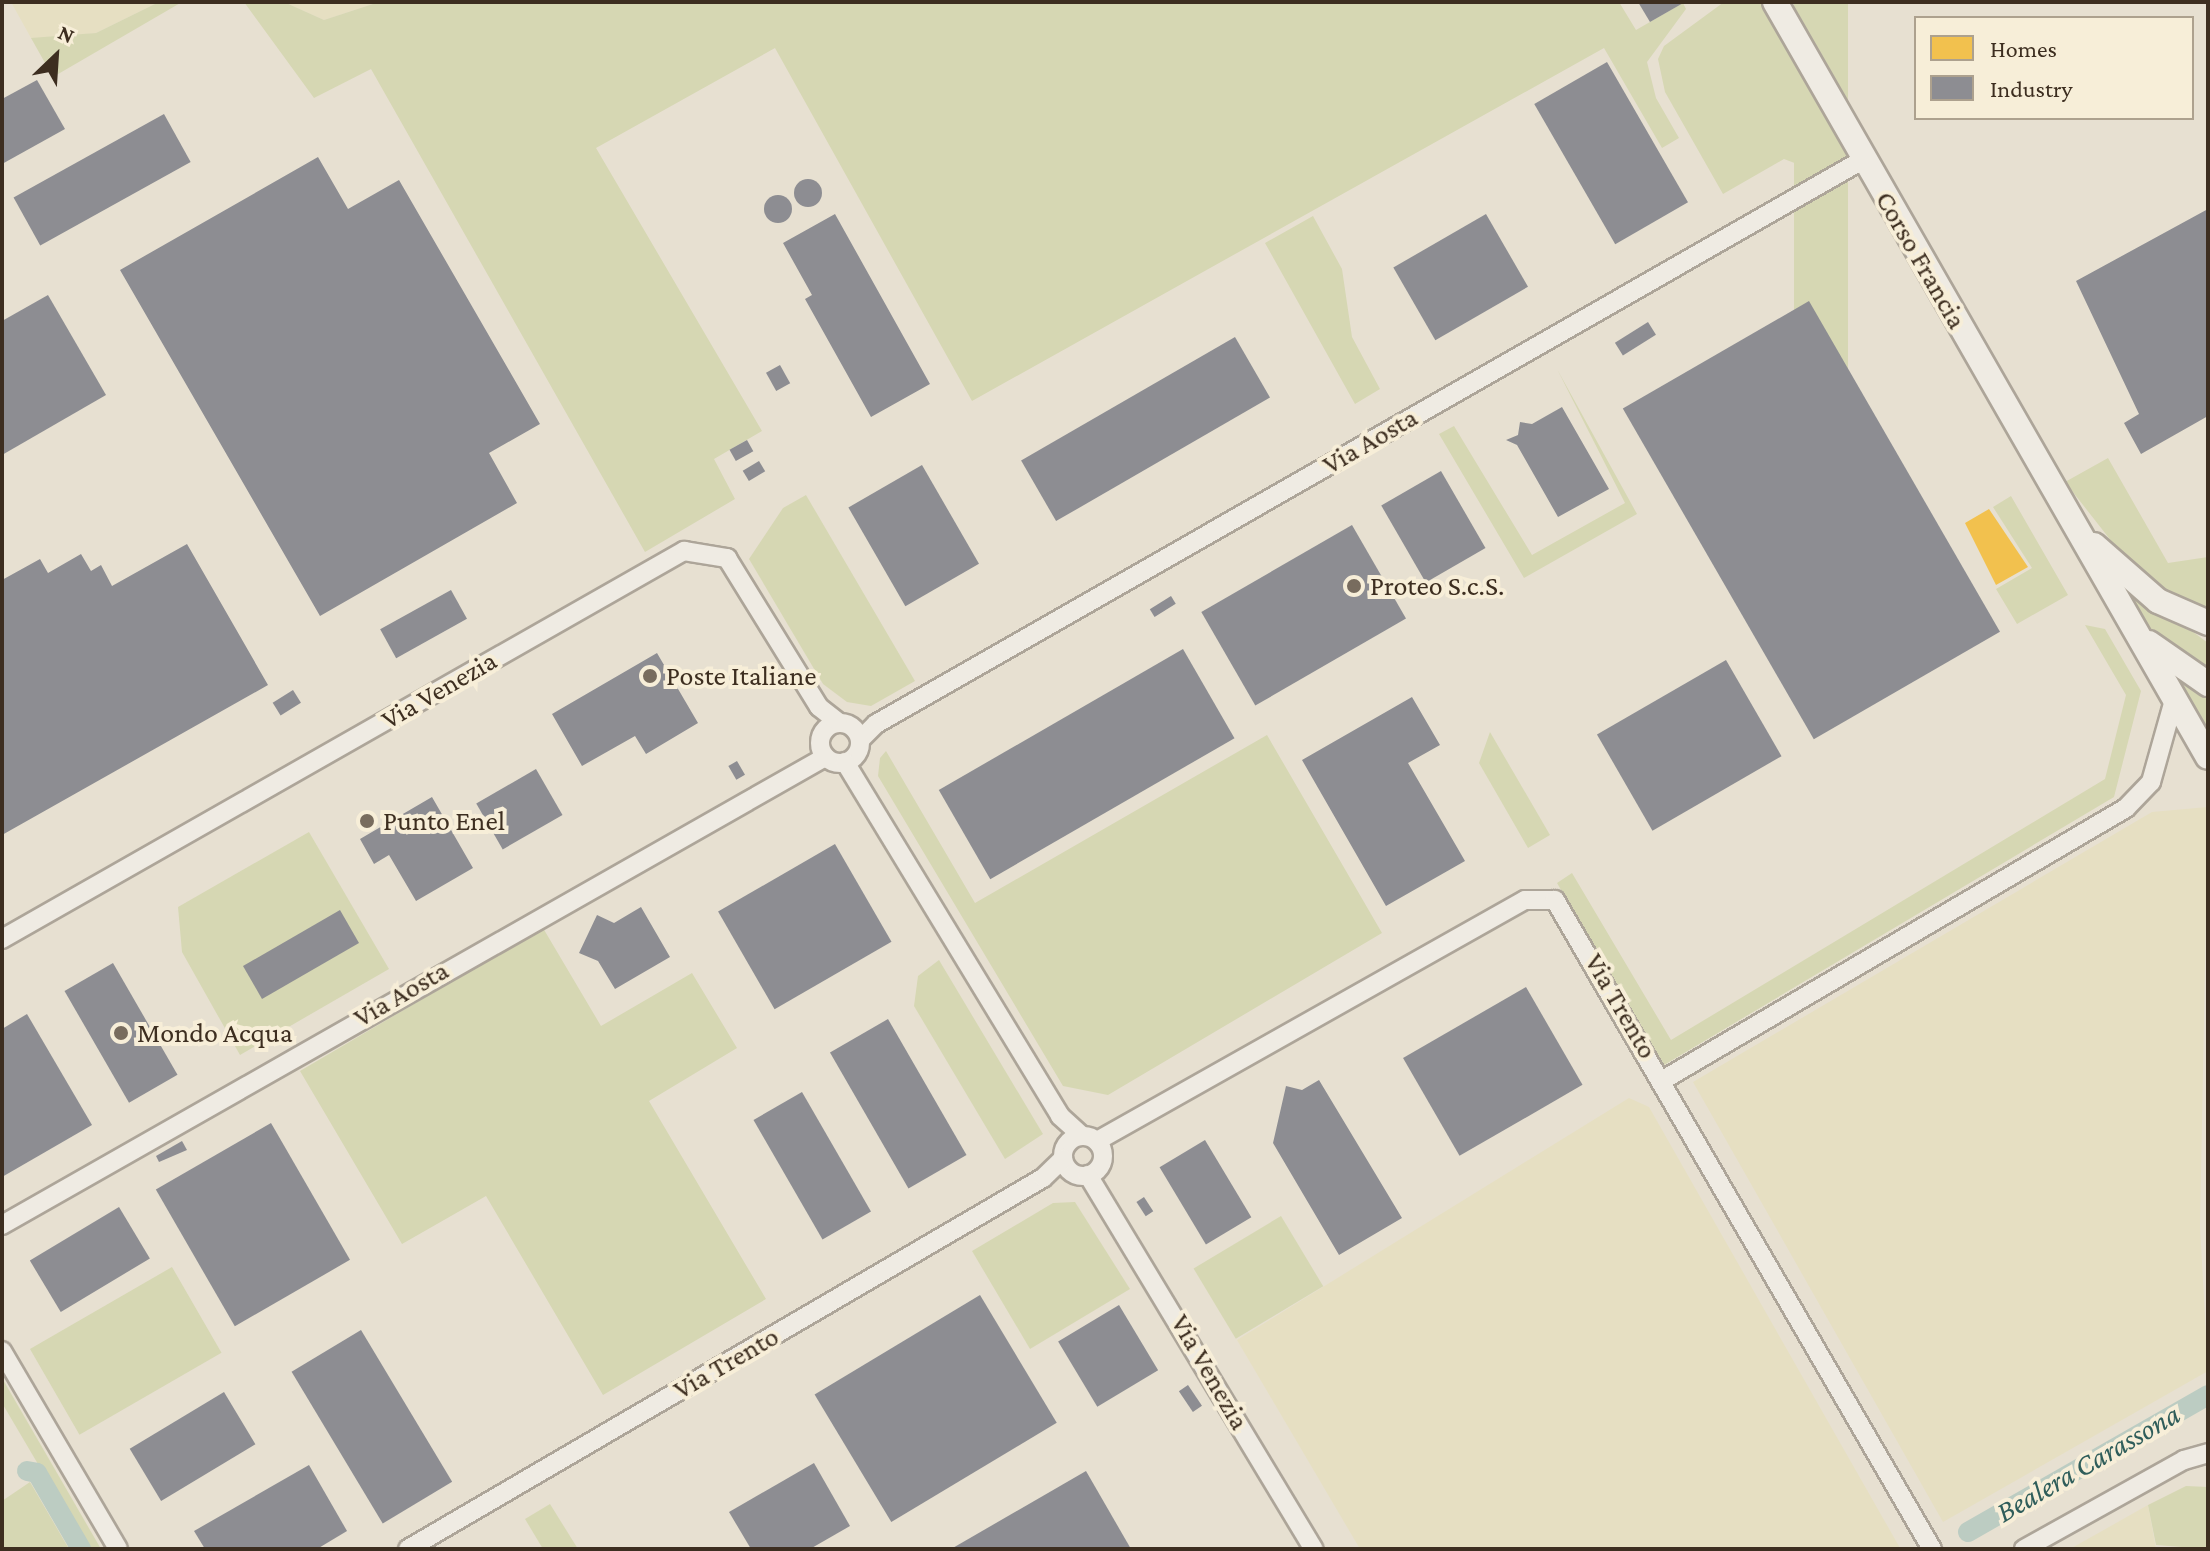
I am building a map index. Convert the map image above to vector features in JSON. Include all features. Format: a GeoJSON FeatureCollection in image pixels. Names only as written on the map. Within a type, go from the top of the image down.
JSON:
{"type":"FeatureCollection","features":[{"type":"Feature","properties":{"kind":"street","name":"Corso Francia"},"geometry":{"type":"LineString","coordinates":[[1775,2],[2067,517],[2208,757]]}},
{"type":"Feature","properties":{"kind":"street","name":"Via Aosta"},"geometry":{"type":"LineString","coordinates":[[2,1225],[1864,159]]}},
{"type":"Feature","properties":{"kind":"street","name":"Corso Francia"},"geometry":{"type":"LineString","coordinates":[[2067,517],[2123,574],[2208,634]]}},
{"type":"Feature","properties":{"kind":"street","name":"Via Venezia"},"geometry":{"type":"LineString","coordinates":[[2,939],[684,551],[727,558],[819,707],[1314,1549]]}},
{"type":"Feature","properties":{"kind":"street","name":"Corso Francia"},"geometry":{"type":"LineString","coordinates":[[2176,613],[2208,623]]}},
{"type":"Feature","properties":{"kind":"street","name":"Corso Francia"},"geometry":{"type":"LineString","coordinates":[[2133,628],[2208,684]]}},
{"type":"Feature","properties":{"kind":"street"},"geometry":{"type":"LineString","coordinates":[[1663,1080],[2126,808],[2151,782],[2174,700]]}},
{"type":"Feature","properties":{"kind":"street","name":"Via Trento"},"geometry":{"type":"LineString","coordinates":[[408,1549],[1043,1178],[1540,896],[1565,908],[1932,1549]]}},
{"type":"Feature","properties":{"kind":"street"},"geometry":{"type":"LineString","coordinates":[[2,1351],[118,1549]]}},
{"type":"Feature","properties":{"kind":"street"},"geometry":{"type":"LineString","coordinates":[[2024,1549],[2184,1460],[2208,1453]]}},
{"type":"Feature","properties":{"kind":"shaded area"},"geometry":{"type":"Polygon","coordinates":[[[11,2],[159,2],[96,33],[45,39],[31,38],[11,2]]]}},
{"type":"Feature","properties":{"kind":"shaded area"},"geometry":{"type":"Polygon","coordinates":[[[284,2],[379,2],[324,20],[284,2]]]}},
{"type":"Feature","properties":{"kind":"shaded area"},"geometry":{"type":"Polygon","coordinates":[[[2208,807],[2200,1227],[2208,1371],[1943,1522],[1693,1082],[2152,812],[2208,807]]]}},
{"type":"Feature","properties":{"kind":"shaded area"},"geometry":{"type":"Polygon","coordinates":[[[1629,1098],[1649,1107],[1900,1548],[1360,1549],[1237,1340],[1629,1098]]]}},
{"type":"Feature","properties":{"kind":"shaded area"},"geometry":{"type":"Polygon","coordinates":[[[2148,1505],[2156,1549],[2070,1549],[2148,1505]]]}},
{"type":"Feature","properties":{"kind":"green space"},"geometry":{"type":"Polygon","coordinates":[[[159,2],[182,2],[53,77],[31,38],[96,33],[159,2]]]}},
{"type":"Feature","properties":{"kind":"green space"},"geometry":{"type":"Polygon","coordinates":[[[244,2],[284,2],[324,20],[379,2],[1619,2],[1636,30],[1683,3],[1686,9],[1647,62],[1656,98],[1679,138],[1662,148],[1604,48],[972,401],[775,48],[596,148],[762,431],[714,459],[735,499],[645,552],[371,69],[314,98],[244,2]]]}},
{"type":"Feature","properties":{"kind":"green space"},"geometry":{"type":"Polygon","coordinates":[[[1724,2],[1764,2],[1833,132],[1828,149],[1805,167],[1784,159],[1723,194],[1665,92],[1658,59],[1664,46],[1724,2]]]}},
{"type":"Feature","properties":{"kind":"green space"},"geometry":{"type":"Polygon","coordinates":[[[1794,2],[1848,2],[1848,529],[1794,529],[1794,2]]]}},
{"type":"Feature","properties":{"kind":"green space"},"geometry":{"type":"Polygon","coordinates":[[[1313,216],[1342,269],[1352,337],[1380,389],[1355,404],[1265,243],[1313,216]]]}},
{"type":"Feature","properties":{"kind":"green space"},"geometry":{"type":"Polygon","coordinates":[[[1557,369],[1637,514],[1524,578],[1439,434],[1454,426],[1532,555],[1625,503],[1557,369]]]}},
{"type":"Feature","properties":{"kind":"green space"},"geometry":{"type":"Polygon","coordinates":[[[2108,458],[2168,563],[2208,557],[2208,614],[2184,606],[2134,570],[2065,482],[2108,458]]]}},
{"type":"Feature","properties":{"kind":"green space"},"geometry":{"type":"Polygon","coordinates":[[[806,495],[915,681],[871,706],[847,702],[823,684],[749,559],[783,508],[806,495]]]}},
{"type":"Feature","properties":{"kind":"green space"},"geometry":{"type":"Polygon","coordinates":[[[2011,496],[2068,595],[2017,624],[1996,589],[2032,568],[1993,507],[2011,496]]]}},
{"type":"Feature","properties":{"kind":"green space"},"geometry":{"type":"Polygon","coordinates":[[[2107,568],[2208,643],[2208,677],[2153,635],[2107,568]]]}},
{"type":"Feature","properties":{"kind":"green space"},"geometry":{"type":"Polygon","coordinates":[[[2085,625],[2105,629],[2141,691],[2114,797],[1664,1065],[1557,883],[1572,873],[1671,1040],[2105,779],[2126,695],[2085,625]]]}},
{"type":"Feature","properties":{"kind":"green space"},"geometry":{"type":"Polygon","coordinates":[[[2162,663],[2208,692],[2208,738],[2162,663]]]}},
{"type":"Feature","properties":{"kind":"green space"},"geometry":{"type":"Polygon","coordinates":[[[1490,732],[1550,835],[1528,848],[1479,763],[1490,732]]]}},
{"type":"Feature","properties":{"kind":"green space"},"geometry":{"type":"Polygon","coordinates":[[[1267,735],[1382,933],[1108,1095],[1063,1086],[878,776],[880,758],[886,751],[975,903],[1267,735]]]}},
{"type":"Feature","properties":{"kind":"green space"},"geometry":{"type":"Polygon","coordinates":[[[309,832],[389,969],[240,1055],[182,952],[178,907],[309,832]]]}},
{"type":"Feature","properties":{"kind":"green space"},"geometry":{"type":"Polygon","coordinates":[[[543,928],[601,1026],[692,973],[737,1048],[649,1101],[766,1299],[603,1395],[486,1196],[402,1244],[300,1071],[543,928]]]}},
{"type":"Feature","properties":{"kind":"green space"},"geometry":{"type":"Polygon","coordinates":[[[939,960],[1043,1134],[1005,1159],[914,1006],[918,976],[939,960]]]}},
{"type":"Feature","properties":{"kind":"green space"},"geometry":{"type":"Polygon","coordinates":[[[1075,1202],[1130,1289],[1030,1349],[972,1251],[1053,1203],[1075,1202]]]}},
{"type":"Feature","properties":{"kind":"green space"},"geometry":{"type":"Polygon","coordinates":[[[1281,1216],[1323,1286],[1236,1339],[1194,1269],[1281,1216]]]}},
{"type":"Feature","properties":{"kind":"green space"},"geometry":{"type":"Polygon","coordinates":[[[172,1267],[222,1353],[79,1435],[30,1349],[172,1267]]]}},
{"type":"Feature","properties":{"kind":"green space"},"geometry":{"type":"Polygon","coordinates":[[[2,1378],[101,1549],[88,1549],[2,1403],[2,1378]]]}},
{"type":"Feature","properties":{"kind":"green space"},"geometry":{"type":"Polygon","coordinates":[[[30,1482],[69,1549],[2,1549],[2,1501],[30,1482]]]}},
{"type":"Feature","properties":{"kind":"green space"},"geometry":{"type":"Polygon","coordinates":[[[2186,1486],[2208,1487],[2208,1549],[2156,1545],[2148,1505],[2186,1486]]]}},
{"type":"Feature","properties":{"kind":"green space"},"geometry":{"type":"Polygon","coordinates":[[[550,1504],[578,1549],[543,1549],[525,1519],[550,1504]]]}},
{"type":"Feature","properties":{"kind":"building: Homes"},"geometry":{"type":"Polygon","coordinates":[[[1989,509],[2028,567],[1996,585],[1965,523],[1989,509]]]}},
{"type":"Feature","properties":{"kind":"building: Industry"},"geometry":{"type":"Polygon","coordinates":[[[1638,2],[1685,2],[1650,22],[1638,2]]]}},
{"type":"Feature","properties":{"kind":"building: Industry"},"geometry":{"type":"Polygon","coordinates":[[[1607,62],[1688,202],[1615,244],[1534,104],[1607,62]]]}},
{"type":"Feature","properties":{"kind":"building: Industry"},"geometry":{"type":"Polygon","coordinates":[[[37,80],[65,129],[2,164],[2,99],[37,80]]]}},
{"type":"Feature","properties":{"kind":"building: Industry"},"geometry":{"type":"Polygon","coordinates":[[[164,114],[191,162],[40,245],[14,197],[164,114]]]}},
{"type":"Feature","properties":{"kind":"building: Industry"},"geometry":{"type":"Polygon","coordinates":[[[318,157],[348,209],[399,180],[540,424],[489,453],[517,503],[320,616],[120,270],[318,157]]]}},
{"type":"Feature","properties":{"kind":"building: Industry"},"geometry":{"type":"Polygon","coordinates":[[[808,179],[818,183],[822,193],[818,203],[808,207],[798,203],[794,193],[798,183],[808,179]]]}},
{"type":"Feature","properties":{"kind":"building: Industry"},"geometry":{"type":"Polygon","coordinates":[[[778,195],[788,199],[792,209],[788,219],[778,223],[768,219],[764,209],[768,199],[778,195]]]}},
{"type":"Feature","properties":{"kind":"building: Industry"},"geometry":{"type":"Polygon","coordinates":[[[2208,209],[2208,416],[2141,454],[2124,423],[2139,414],[2076,281],[2208,209]]]}},
{"type":"Feature","properties":{"kind":"building: Industry"},"geometry":{"type":"Polygon","coordinates":[[[835,214],[930,384],[871,417],[805,299],[812,295],[783,243],[835,214]]]}},
{"type":"Feature","properties":{"kind":"building: Industry"},"geometry":{"type":"Polygon","coordinates":[[[1486,214],[1528,287],[1435,340],[1393,268],[1486,214]]]}},
{"type":"Feature","properties":{"kind":"building: Industry"},"geometry":{"type":"Polygon","coordinates":[[[48,295],[106,395],[2,455],[2,321],[48,295]]]}},
{"type":"Feature","properties":{"kind":"building: Industry"},"geometry":{"type":"Polygon","coordinates":[[[1809,301],[2000,632],[1814,739],[1623,408],[1809,301]]]}},
{"type":"Feature","properties":{"kind":"building: Industry"},"geometry":{"type":"Polygon","coordinates":[[[1648,322],[1656,335],[1623,355],[1615,343],[1648,322]]]}},
{"type":"Feature","properties":{"kind":"building: Industry"},"geometry":{"type":"Polygon","coordinates":[[[1235,337],[1270,398],[1056,521],[1021,460],[1235,337]]]}},
{"type":"Feature","properties":{"kind":"building: Industry"},"geometry":{"type":"Polygon","coordinates":[[[780,365],[790,383],[776,391],[766,373],[780,365]]]}},
{"type":"Feature","properties":{"kind":"building: Industry"},"geometry":{"type":"Polygon","coordinates":[[[1562,407],[1609,489],[1558,517],[1517,445],[1506,440],[1518,435],[1520,422],[1532,424],[1562,407]]]}},
{"type":"Feature","properties":{"kind":"building: Industry"},"geometry":{"type":"Polygon","coordinates":[[[747,440],[753,451],[736,461],[730,450],[747,440]]]}},
{"type":"Feature","properties":{"kind":"building: Industry"},"geometry":{"type":"Polygon","coordinates":[[[759,461],[765,471],[749,481],[743,471],[759,461]]]}},
{"type":"Feature","properties":{"kind":"building: Industry"},"geometry":{"type":"Polygon","coordinates":[[[922,465],[979,564],[905,606],[848,508],[922,465]]]}},
{"type":"Feature","properties":{"kind":"building: Industry"},"geometry":{"type":"Polygon","coordinates":[[[1441,471],[1486,548],[1426,583],[1381,506],[1441,471]]]}},
{"type":"Feature","properties":{"kind":"building: Industry"},"geometry":{"type":"Polygon","coordinates":[[[1352,525],[1406,619],[1255,706],[1201,612],[1352,525]]]}},
{"type":"Feature","properties":{"kind":"building: Industry"},"geometry":{"type":"Polygon","coordinates":[[[187,544],[268,685],[2,835],[2,580],[40,559],[48,573],[81,554],[91,571],[101,565],[112,586],[187,544]]]}},
{"type":"Feature","properties":{"kind":"building: Industry"},"geometry":{"type":"Polygon","coordinates":[[[451,590],[467,619],[396,658],[380,629],[451,590]]]}},
{"type":"Feature","properties":{"kind":"building: Industry"},"geometry":{"type":"Polygon","coordinates":[[[1171,596],[1176,604],[1155,617],[1150,609],[1171,596]]]}},
{"type":"Feature","properties":{"kind":"building: Industry"},"geometry":{"type":"Polygon","coordinates":[[[1183,649],[1234,738],[990,879],[939,790],[1183,649]]]}},
{"type":"Feature","properties":{"kind":"building: Industry"},"geometry":{"type":"Polygon","coordinates":[[[657,653],[698,723],[646,754],[635,736],[582,766],[552,714],[657,653]]]}},
{"type":"Feature","properties":{"kind":"building: Industry"},"geometry":{"type":"Polygon","coordinates":[[[1726,660],[1782,756],[1652,831],[1597,734],[1726,660]]]}},
{"type":"Feature","properties":{"kind":"building: Industry"},"geometry":{"type":"Polygon","coordinates":[[[293,690],[301,703],[281,715],[273,703],[293,690]]]}},
{"type":"Feature","properties":{"kind":"building: Industry"},"geometry":{"type":"Polygon","coordinates":[[[1412,697],[1440,745],[1408,763],[1465,861],[1386,906],[1302,760],[1412,697]]]}},
{"type":"Feature","properties":{"kind":"building: Industry"},"geometry":{"type":"Polygon","coordinates":[[[737,761],[745,775],[736,780],[728,766],[737,761]]]}},
{"type":"Feature","properties":{"kind":"building: Industry"},"geometry":{"type":"Polygon","coordinates":[[[536,769],[562,815],[503,849],[476,804],[536,769]]]}},
{"type":"Feature","properties":{"kind":"building: Industry"},"geometry":{"type":"Polygon","coordinates":[[[432,797],[473,868],[416,901],[389,855],[374,864],[360,839],[432,797]]]}},
{"type":"Feature","properties":{"kind":"building: Industry"},"geometry":{"type":"Polygon","coordinates":[[[835,844],[892,942],[775,1009],[718,911],[835,844]]]}},
{"type":"Feature","properties":{"kind":"building: Industry"},"geometry":{"type":"Polygon","coordinates":[[[641,907],[670,957],[615,989],[598,961],[579,953],[597,915],[614,923],[641,907]]]}},
{"type":"Feature","properties":{"kind":"building: Industry"},"geometry":{"type":"Polygon","coordinates":[[[340,910],[359,943],[262,999],[243,966],[340,910]]]}},
{"type":"Feature","properties":{"kind":"building: Industry","name":"Mondo Acqua"},"geometry":{"type":"Polygon","coordinates":[[[113,963],[178,1075],[129,1103],[65,991],[113,963]]]}},
{"type":"Feature","properties":{"kind":"building: Industry"},"geometry":{"type":"Polygon","coordinates":[[[1526,987],[1582,1085],[1460,1156],[1403,1058],[1526,987]]]}},
{"type":"Feature","properties":{"kind":"building: Industry"},"geometry":{"type":"Polygon","coordinates":[[[27,1014],[92,1125],[2,1177],[2,1029],[27,1014]]]}},
{"type":"Feature","properties":{"kind":"building: Industry"},"geometry":{"type":"Polygon","coordinates":[[[888,1019],[966,1155],[908,1188],[830,1052],[888,1019]]]}},
{"type":"Feature","properties":{"kind":"building: Industry"},"geometry":{"type":"Polygon","coordinates":[[[1319,1080],[1402,1218],[1339,1255],[1273,1143],[1286,1086],[1302,1090],[1319,1080]]]}},
{"type":"Feature","properties":{"kind":"building: Industry"},"geometry":{"type":"Polygon","coordinates":[[[802,1092],[871,1212],[823,1240],[754,1120],[802,1092]]]}},
{"type":"Feature","properties":{"kind":"building: Industry"},"geometry":{"type":"Polygon","coordinates":[[[271,1123],[350,1260],[235,1326],[156,1190],[271,1123]]]}},
{"type":"Feature","properties":{"kind":"building: Industry"},"geometry":{"type":"Polygon","coordinates":[[[1205,1140],[1251,1217],[1206,1244],[1160,1167],[1205,1140]]]}},
{"type":"Feature","properties":{"kind":"building: Industry"},"geometry":{"type":"Polygon","coordinates":[[[182,1141],[187,1150],[159,1162],[156,1156],[182,1141]]]}},
{"type":"Feature","properties":{"kind":"building: Industry"},"geometry":{"type":"Polygon","coordinates":[[[1144,1197],[1153,1211],[1146,1216],[1136,1202],[1144,1197]]]}},
{"type":"Feature","properties":{"kind":"building: Industry"},"geometry":{"type":"Polygon","coordinates":[[[119,1207],[150,1258],[61,1312],[30,1261],[119,1207]]]}},
{"type":"Feature","properties":{"kind":"building: Industry"},"geometry":{"type":"Polygon","coordinates":[[[980,1295],[1057,1423],[891,1522],[815,1394],[980,1295]]]}},
{"type":"Feature","properties":{"kind":"building: Industry"},"geometry":{"type":"Polygon","coordinates":[[[1119,1305],[1158,1370],[1097,1407],[1058,1342],[1119,1305]]]}},
{"type":"Feature","properties":{"kind":"building: Industry"},"geometry":{"type":"Polygon","coordinates":[[[361,1330],[452,1482],[383,1523],[292,1372],[361,1330]]]}},
{"type":"Feature","properties":{"kind":"building: Industry"},"geometry":{"type":"Polygon","coordinates":[[[1188,1385],[1202,1406],[1193,1412],[1179,1391],[1188,1385]]]}},
{"type":"Feature","properties":{"kind":"building: Industry"},"geometry":{"type":"Polygon","coordinates":[[[224,1392],[255,1444],[161,1501],[130,1449],[224,1392]]]}},
{"type":"Feature","properties":{"kind":"building: Industry"},"geometry":{"type":"Polygon","coordinates":[[[814,1463],[850,1526],[810,1549],[751,1549],[729,1512],[814,1463]]]}},
{"type":"Feature","properties":{"kind":"building: Industry"},"geometry":{"type":"Polygon","coordinates":[[[309,1465],[347,1531],[317,1549],[205,1549],[194,1531],[309,1465]]]}},
{"type":"Feature","properties":{"kind":"building: Industry"},"geometry":{"type":"Polygon","coordinates":[[[1086,1471],[1131,1549],[951,1549],[1086,1471]]]}},
{"type":"Feature","properties":{"kind":"waterway","name":"Bealera Carassona"},"geometry":{"type":"LineString","coordinates":[[1968,1532],[2208,1395]]}},
{"type":"Feature","properties":{"kind":"waterway","name":"Bealera Carassona"},"geometry":{"type":"LineString","coordinates":[[27,1471],[37,1473],[81,1549]]}},
{"type":"Feature","properties":{"kind":"place","name":"Proteo S.c.S."},"geometry":{"type":"Point","coordinates":[1354,586]}},
{"type":"Feature","properties":{"kind":"place","name":"Poste Italiane"},"geometry":{"type":"Point","coordinates":[650,676]}},
{"type":"Feature","properties":{"kind":"place","name":"Punto Enel"},"geometry":{"type":"Point","coordinates":[367,821]}},
{"type":"Feature","properties":{"kind":"place","name":"Mondo Acqua"},"geometry":{"type":"Point","coordinates":[121,1033]}}]}
